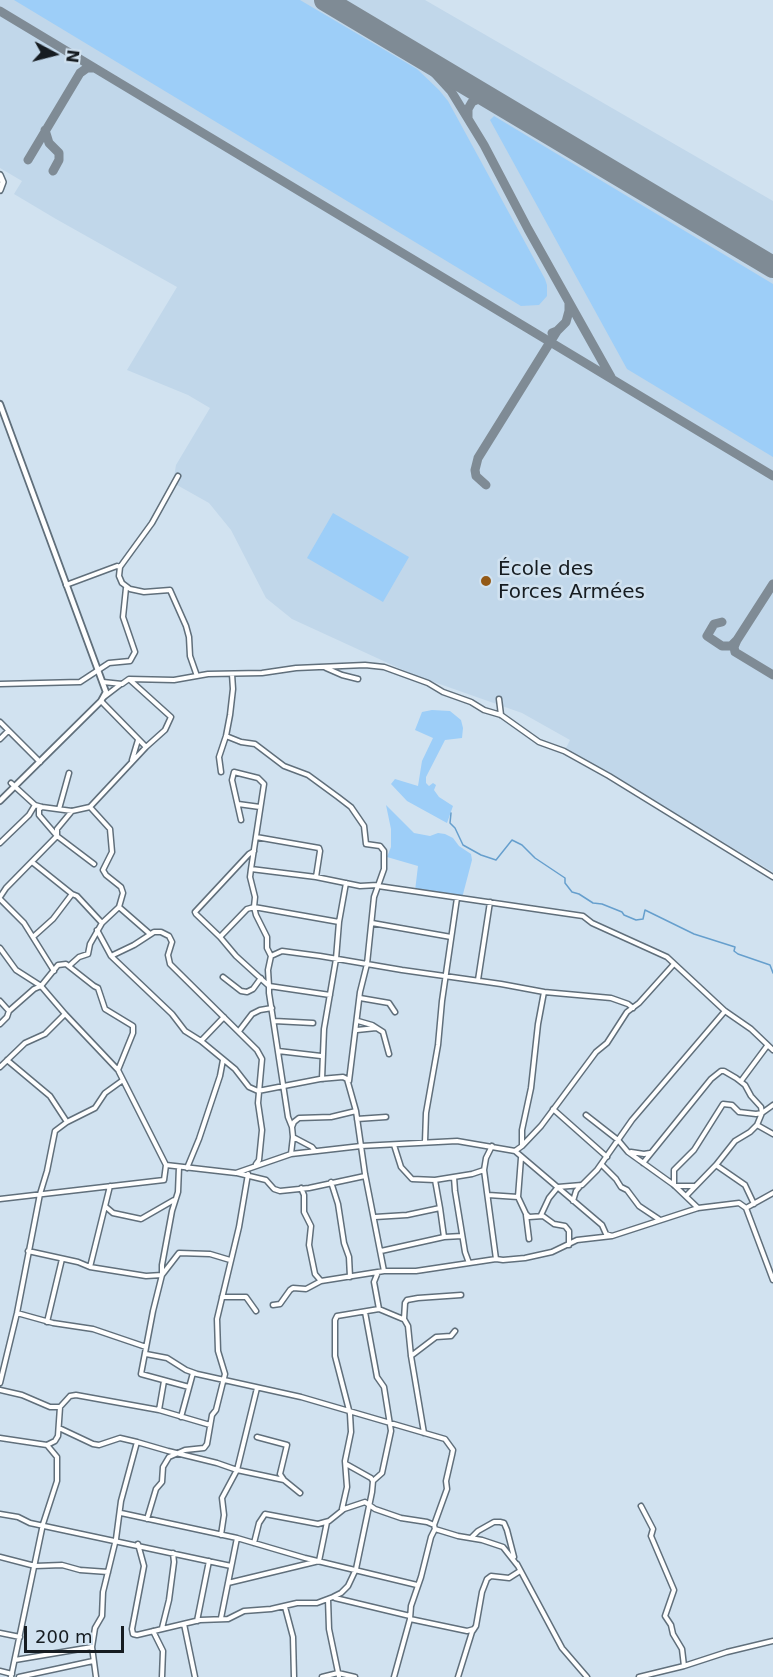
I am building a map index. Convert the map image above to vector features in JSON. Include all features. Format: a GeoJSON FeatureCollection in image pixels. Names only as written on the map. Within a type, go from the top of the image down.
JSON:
{"type":"FeatureCollection","features":[{"type":"Feature","properties":{"kind":"main road"},"geometry":{"type":"LineString","coordinates":[[0,175],[3,182],[0,190]]}},
{"type":"Feature","properties":{"kind":"street"},"geometry":{"type":"LineString","coordinates":[[0,404],[98,669],[106,692],[103,699]]}},
{"type":"Feature","properties":{"kind":"street"},"geometry":{"type":"LineString","coordinates":[[1,685],[80,682],[114,661],[130,661],[134,656],[134,647],[123,617],[126,588],[119,576],[120,567],[152,524],[178,477]]}},
{"type":"Feature","properties":{"kind":"street"},"geometry":{"type":"LineString","coordinates":[[66,585],[117,566],[120,567]]}},
{"type":"Feature","properties":{"kind":"street"},"geometry":{"type":"LineString","coordinates":[[126,588],[144,592],[170,590],[186,626],[190,656],[197,676]]}},
{"type":"Feature","properties":{"kind":"street"},"geometry":{"type":"LineString","coordinates":[[0,801],[13,785],[40,762],[103,699],[129,679],[174,680],[296,668],[365,665],[384,667],[428,683],[443,692],[501,716],[539,742],[564,752],[609,776],[773,877]]}},
{"type":"Feature","properties":{"kind":"street"},"geometry":{"type":"LineString","coordinates":[[325,668],[358,679]]}},
{"type":"Feature","properties":{"kind":"street"},"geometry":{"type":"LineString","coordinates":[[221,772],[219,757],[226,736],[233,689],[232,674]]}},
{"type":"Feature","properties":{"kind":"street"},"geometry":{"type":"LineString","coordinates":[[13,785],[36,805],[42,807],[72,811],[90,807],[165,730],[171,717],[129,679]]}},
{"type":"Feature","properties":{"kind":"street"},"geometry":{"type":"LineString","coordinates":[[102,682],[122,684]]}},
{"type":"Feature","properties":{"kind":"street"},"geometry":{"type":"LineString","coordinates":[[103,699],[146,747]]}},
{"type":"Feature","properties":{"kind":"street"},"geometry":{"type":"LineString","coordinates":[[499,699],[501,716]]}},
{"type":"Feature","properties":{"kind":"street"},"geometry":{"type":"LineString","coordinates":[[0,722],[40,762]]}},
{"type":"Feature","properties":{"kind":"street"},"geometry":{"type":"LineString","coordinates":[[0,739],[8,731]]}},
{"type":"Feature","properties":{"kind":"street"},"geometry":{"type":"LineString","coordinates":[[226,736],[255,744],[284,766],[308,775],[351,807],[365,828],[366,844],[380,846],[384,851],[384,869],[374,897],[367,964],[349,1082],[384,1271]]}},
{"type":"Feature","properties":{"kind":"street"},"geometry":{"type":"LineString","coordinates":[[131,763],[138,740]]}},
{"type":"Feature","properties":{"kind":"street"},"geometry":{"type":"LineString","coordinates":[[241,820],[232,780],[234,772],[263,781],[250,877],[255,897],[255,915],[267,937],[267,948],[271,956],[268,970],[269,986],[288,1117],[294,1137],[291,1154]]}},
{"type":"Feature","properties":{"kind":"street"},"geometry":{"type":"LineString","coordinates":[[59,809],[69,773]]}},
{"type":"Feature","properties":{"kind":"street"},"geometry":{"type":"LineString","coordinates":[[238,804],[260,807]]}},
{"type":"Feature","properties":{"kind":"street"},"geometry":{"type":"LineString","coordinates":[[0,843],[36,805]]}},
{"type":"Feature","properties":{"kind":"street"},"geometry":{"type":"LineString","coordinates":[[42,807],[39,814],[57,836],[68,847],[94,864]]}},
{"type":"Feature","properties":{"kind":"street"},"geometry":{"type":"LineString","coordinates":[[69,966],[79,957],[88,954],[97,930],[119,907],[123,893],[121,887],[103,870],[112,852],[110,829],[90,807]]}},
{"type":"Feature","properties":{"kind":"street"},"geometry":{"type":"LineString","coordinates":[[54,971],[24,923],[0,898],[6,888],[57,836],[57,829],[72,811]]}},
{"type":"Feature","properties":{"kind":"street"},"geometry":{"type":"LineString","coordinates":[[256,837],[319,848],[316,877]]}},
{"type":"Feature","properties":{"kind":"street"},"geometry":{"type":"LineString","coordinates":[[254,851],[195,912],[196,914],[236,956],[269,986],[330,995]]}},
{"type":"Feature","properties":{"kind":"street"},"geometry":{"type":"LineString","coordinates":[[32,862],[77,896],[102,923]]}},
{"type":"Feature","properties":{"kind":"street"},"geometry":{"type":"LineString","coordinates":[[251,869],[316,877],[360,886],[377,885],[583,916],[592,923],[661,954],[773,1050]]}},
{"type":"Feature","properties":{"kind":"street"},"geometry":{"type":"LineString","coordinates":[[322,1079],[321,1056],[346,883]]}},
{"type":"Feature","properties":{"kind":"street"},"geometry":{"type":"LineString","coordinates":[[33,937],[53,919],[72,894]]}},
{"type":"Feature","properties":{"kind":"street"},"geometry":{"type":"LineString","coordinates":[[425,1142],[426,1113],[438,1045],[457,898]]}},
{"type":"Feature","properties":{"kind":"street"},"geometry":{"type":"LineString","coordinates":[[478,980],[490,902]]}},
{"type":"Feature","properties":{"kind":"street"},"geometry":{"type":"LineString","coordinates":[[119,907],[150,934]]}},
{"type":"Feature","properties":{"kind":"street"},"geometry":{"type":"LineString","coordinates":[[220,937],[247,909],[254,907],[339,922]]}},
{"type":"Feature","properties":{"kind":"street"},"geometry":{"type":"LineString","coordinates":[[372,923],[452,937]]}},
{"type":"Feature","properties":{"kind":"street"},"geometry":{"type":"LineString","coordinates":[[97,930],[111,956],[172,1014],[185,1030],[235,1069],[249,1087],[258,1091],[344,1077],[349,1082]]}},
{"type":"Feature","properties":{"kind":"street"},"geometry":{"type":"LineString","coordinates":[[111,956],[150,934],[161,932],[169,936],[172,942],[168,956],[170,964],[239,1031],[262,1059],[258,1091],[262,1133],[259,1160],[256,1165]]}},
{"type":"Feature","properties":{"kind":"street"},"geometry":{"type":"LineString","coordinates":[[0,948],[16,970],[41,986],[64,1014],[118,1070],[166,1165],[164,1180],[0,1199]]}},
{"type":"Feature","properties":{"kind":"street"},"geometry":{"type":"LineString","coordinates":[[271,956],[277,952],[291,951],[478,980],[544,993],[611,998],[633,1008]]}},
{"type":"Feature","properties":{"kind":"street"},"geometry":{"type":"LineString","coordinates":[[0,1024],[9,1011],[34,989],[41,986],[62,963],[98,988],[105,1009],[133,1026],[134,1033],[118,1070]]}},
{"type":"Feature","properties":{"kind":"street"},"geometry":{"type":"LineString","coordinates":[[515,1151],[541,1126],[596,1052],[606,1043],[618,1024],[674,964]]}},
{"type":"Feature","properties":{"kind":"street"},"geometry":{"type":"LineString","coordinates":[[223,977],[241,991],[247,992],[253,989],[259,977],[268,970]]}},
{"type":"Feature","properties":{"kind":"street"},"geometry":{"type":"LineString","coordinates":[[522,1146],[522,1130],[531,1089],[544,993]]}},
{"type":"Feature","properties":{"kind":"street"},"geometry":{"type":"LineString","coordinates":[[360,998],[389,1003],[395,1012]]}},
{"type":"Feature","properties":{"kind":"street"},"geometry":{"type":"LineString","coordinates":[[0,1002],[9,1011]]}},
{"type":"Feature","properties":{"kind":"street"},"geometry":{"type":"LineString","coordinates":[[239,1031],[252,1014],[272,1008]]}},
{"type":"Feature","properties":{"kind":"street"},"geometry":{"type":"LineString","coordinates":[[573,1201],[576,1191],[602,1165],[618,1140],[725,1011]]}},
{"type":"Feature","properties":{"kind":"street"},"geometry":{"type":"LineString","coordinates":[[0,1067],[25,1043],[45,1034],[64,1014]]}},
{"type":"Feature","properties":{"kind":"street"},"geometry":{"type":"LineString","coordinates":[[201,1041],[224,1017]]}},
{"type":"Feature","properties":{"kind":"street"},"geometry":{"type":"LineString","coordinates":[[274,1021],[313,1023]]}},
{"type":"Feature","properties":{"kind":"street"},"geometry":{"type":"LineString","coordinates":[[357,1021],[383,1032],[389,1054]]}},
{"type":"Feature","properties":{"kind":"street"},"geometry":{"type":"LineString","coordinates":[[357,1030],[376,1028]]}},
{"type":"Feature","properties":{"kind":"street"},"geometry":{"type":"LineString","coordinates":[[741,1081],[767,1045]]}},
{"type":"Feature","properties":{"kind":"street"},"geometry":{"type":"LineString","coordinates":[[278,1051],[321,1056]]}},
{"type":"Feature","properties":{"kind":"street"},"geometry":{"type":"LineString","coordinates":[[187,1168],[199,1139],[223,1059]]}},
{"type":"Feature","properties":{"kind":"street"},"geometry":{"type":"LineString","coordinates":[[7,1060],[50,1096],[67,1122]]}},
{"type":"Feature","properties":{"kind":"street"},"geometry":{"type":"LineString","coordinates":[[643,1163],[719,1071],[724,1071],[741,1081],[759,1103],[762,1113]]}},
{"type":"Feature","properties":{"kind":"street"},"geometry":{"type":"LineString","coordinates":[[0,1383],[55,1131],[95,1107],[105,1093],[123,1080]]}},
{"type":"Feature","properties":{"kind":"street"},"geometry":{"type":"LineString","coordinates":[[674,1185],[674,1170],[694,1150],[723,1104],[732,1105],[739,1112],[762,1113]]}},
{"type":"Feature","properties":{"kind":"street"},"geometry":{"type":"LineString","coordinates":[[686,1196],[717,1165],[735,1141],[750,1132],[757,1125],[762,1113],[773,1105]]}},
{"type":"Feature","properties":{"kind":"street"},"geometry":{"type":"LineString","coordinates":[[553,1109],[607,1156]]}},
{"type":"Feature","properties":{"kind":"street"},"geometry":{"type":"LineString","coordinates":[[292,1127],[299,1118],[331,1116],[356,1111]]}},
{"type":"Feature","properties":{"kind":"street"},"geometry":{"type":"LineString","coordinates":[[586,1115],[618,1140],[628,1152],[674,1185],[698,1208]]}},
{"type":"Feature","properties":{"kind":"street"},"geometry":{"type":"LineString","coordinates":[[357,1119],[386,1118]]}},
{"type":"Feature","properties":{"kind":"street"},"geometry":{"type":"LineString","coordinates":[[757,1125],[773,1134]]}},
{"type":"Feature","properties":{"kind":"street"},"geometry":{"type":"LineString","coordinates":[[294,1137],[312,1147],[316,1152]]}},
{"type":"Feature","properties":{"kind":"street"},"geometry":{"type":"LineString","coordinates":[[236,1173],[291,1154],[361,1146],[457,1141],[492,1146],[515,1151],[602,1225],[606,1234],[612,1236]]}},
{"type":"Feature","properties":{"kind":"street"},"geometry":{"type":"LineString","coordinates":[[394,1145],[402,1167],[412,1179],[435,1180],[484,1170]]}},
{"type":"Feature","properties":{"kind":"street"},"geometry":{"type":"LineString","coordinates":[[492,1146],[486,1158],[484,1170],[495,1259]]}},
{"type":"Feature","properties":{"kind":"street"},"geometry":{"type":"LineString","coordinates":[[628,1152],[644,1154],[651,1152]]}},
{"type":"Feature","properties":{"kind":"street"},"geometry":{"type":"LineString","coordinates":[[521,1157],[518,1197],[526,1214],[529,1239]]}},
{"type":"Feature","properties":{"kind":"street"},"geometry":{"type":"LineString","coordinates":[[166,1165],[248,1174],[266,1180],[274,1189],[280,1191],[366,1176]]}},
{"type":"Feature","properties":{"kind":"street"},"geometry":{"type":"LineString","coordinates":[[602,1165],[639,1206],[660,1220]]}},
{"type":"Feature","properties":{"kind":"street"},"geometry":{"type":"LineString","coordinates":[[717,1165],[745,1185],[754,1203]]}},
{"type":"Feature","properties":{"kind":"street"},"geometry":{"type":"LineString","coordinates":[[179,1167],[178,1192],[141,1374],[189,1387]]}},
{"type":"Feature","properties":{"kind":"street"},"geometry":{"type":"LineString","coordinates":[[147,1518],[156,1489],[162,1482],[163,1467],[169,1457],[176,1453],[204,1448],[207,1444],[210,1425],[224,1380],[224,1367],[218,1351],[218,1319],[239,1227],[248,1174]]}},
{"type":"Feature","properties":{"kind":"street"},"geometry":{"type":"LineString","coordinates":[[454,1177],[462,1236],[469,1263]]}},
{"type":"Feature","properties":{"kind":"street"},"geometry":{"type":"LineString","coordinates":[[435,1180],[444,1237]]}},
{"type":"Feature","properties":{"kind":"street"},"geometry":{"type":"LineString","coordinates":[[331,1182],[338,1204],[351,1277]]}},
{"type":"Feature","properties":{"kind":"street"},"geometry":{"type":"LineString","coordinates":[[558,1186],[582,1185]]}},
{"type":"Feature","properties":{"kind":"street"},"geometry":{"type":"LineString","coordinates":[[674,1185],[695,1186]]}},
{"type":"Feature","properties":{"kind":"street"},"geometry":{"type":"LineString","coordinates":[[90,1267],[110,1186]]}},
{"type":"Feature","properties":{"kind":"street"},"geometry":{"type":"LineString","coordinates":[[541,1215],[558,1186]]}},
{"type":"Feature","properties":{"kind":"street"},"geometry":{"type":"LineString","coordinates":[[301,1188],[304,1196],[304,1212],[311,1226],[309,1245],[316,1277],[314,1284]]}},
{"type":"Feature","properties":{"kind":"street"},"geometry":{"type":"LineString","coordinates":[[746,1208],[773,1193]]}},
{"type":"Feature","properties":{"kind":"street"},"geometry":{"type":"LineString","coordinates":[[488,1195],[518,1197]]}},
{"type":"Feature","properties":{"kind":"street"},"geometry":{"type":"LineString","coordinates":[[106,1206],[113,1213],[141,1219],[175,1200]]}},
{"type":"Feature","properties":{"kind":"street"},"geometry":{"type":"LineString","coordinates":[[273,1305],[280,1304],[293,1288],[302,1290],[321,1281],[384,1271],[416,1271],[495,1259],[525,1258],[552,1252],[577,1240],[612,1236],[698,1208],[739,1203],[746,1208],[773,1278]]}},
{"type":"Feature","properties":{"kind":"street"},"geometry":{"type":"LineString","coordinates":[[375,1217],[407,1215],[440,1208]]}},
{"type":"Feature","properties":{"kind":"street"},"geometry":{"type":"LineString","coordinates":[[526,1214],[529,1217],[541,1215],[554,1224],[568,1228],[569,1245]]}},
{"type":"Feature","properties":{"kind":"street"},"geometry":{"type":"LineString","coordinates":[[381,1251],[444,1237],[462,1236]]}},
{"type":"Feature","properties":{"kind":"street"},"geometry":{"type":"LineString","coordinates":[[28,1251],[90,1267],[146,1276],[162,1275],[179,1253],[210,1254],[230,1260]]}},
{"type":"Feature","properties":{"kind":"street"},"geometry":{"type":"LineString","coordinates":[[766,1260],[773,1256]]}},
{"type":"Feature","properties":{"kind":"street"},"geometry":{"type":"LineString","coordinates":[[47,1322],[62,1259]]}},
{"type":"Feature","properties":{"kind":"street"},"geometry":{"type":"LineString","coordinates":[[379,1272],[374,1282],[379,1309]]}},
{"type":"Feature","properties":{"kind":"street"},"geometry":{"type":"LineString","coordinates":[[316,1277],[321,1281]]}},
{"type":"Feature","properties":{"kind":"street"},"geometry":{"type":"LineString","coordinates":[[424,1433],[408,1326],[404,1319],[404,1306],[407,1300],[461,1295]]}},
{"type":"Feature","properties":{"kind":"street"},"geometry":{"type":"LineString","coordinates":[[222,1297],[246,1297],[256,1311]]}},
{"type":"Feature","properties":{"kind":"street"},"geometry":{"type":"LineString","coordinates":[[340,1512],[347,1486],[345,1461],[351,1432],[349,1412],[335,1356],[335,1320],[337,1316],[379,1309],[404,1319]]}},
{"type":"Feature","properties":{"kind":"street"},"geometry":{"type":"LineString","coordinates":[[365,1312],[377,1377],[384,1387],[390,1424],[390,1439],[384,1467],[380,1478],[373,1481]]}},
{"type":"Feature","properties":{"kind":"street"},"geometry":{"type":"LineString","coordinates":[[16,1313],[47,1322],[93,1329],[146,1347]]}},
{"type":"Feature","properties":{"kind":"street"},"geometry":{"type":"LineString","coordinates":[[411,1356],[436,1337],[451,1336],[455,1331]]}},
{"type":"Feature","properties":{"kind":"street"},"geometry":{"type":"LineString","coordinates":[[146,1354],[167,1358],[193,1373],[301,1397],[446,1439],[453,1450],[446,1481],[447,1489],[411,1606],[410,1618],[394,1677]]}},
{"type":"Feature","properties":{"kind":"street"},"geometry":{"type":"LineString","coordinates":[[181,1417],[193,1373]]}},
{"type":"Feature","properties":{"kind":"street"},"geometry":{"type":"LineString","coordinates":[[159,1410],[164,1381]]}},
{"type":"Feature","properties":{"kind":"street"},"geometry":{"type":"LineString","coordinates":[[220,1534],[224,1515],[222,1498],[237,1470],[257,1388]]}},
{"type":"Feature","properties":{"kind":"street"},"geometry":{"type":"LineString","coordinates":[[0,1390],[22,1395],[50,1407],[60,1407]]}},
{"type":"Feature","properties":{"kind":"street"},"geometry":{"type":"LineString","coordinates":[[0,1438],[47,1445],[55,1441],[60,1407],[70,1396],[76,1395],[159,1410],[210,1425]]}},
{"type":"Feature","properties":{"kind":"street"},"geometry":{"type":"LineString","coordinates":[[58,1428],[93,1444],[99,1445],[120,1438],[237,1470],[284,1480]]}},
{"type":"Feature","properties":{"kind":"street"},"geometry":{"type":"LineString","coordinates":[[257,1437],[287,1444],[280,1474],[300,1493]]}},
{"type":"Feature","properties":{"kind":"street"},"geometry":{"type":"LineString","coordinates":[[96,1677],[92,1647],[95,1628],[102,1616],[103,1592],[137,1442]]}},
{"type":"Feature","properties":{"kind":"street"},"geometry":{"type":"LineString","coordinates":[[0,1671],[12,1676],[43,1524],[57,1481],[57,1458],[47,1445]]}},
{"type":"Feature","properties":{"kind":"street"},"geometry":{"type":"LineString","coordinates":[[168,1452],[169,1457]]}},
{"type":"Feature","properties":{"kind":"street"},"geometry":{"type":"LineString","coordinates":[[346,1464],[368,1475],[373,1481]]}},
{"type":"Feature","properties":{"kind":"street"},"geometry":{"type":"LineString","coordinates":[[138,1545],[144,1566],[133,1634],[197,1621],[228,1619],[244,1611],[285,1607],[297,1603],[317,1603],[341,1593],[348,1586],[356,1569],[373,1481]]}},
{"type":"Feature","properties":{"kind":"street"},"geometry":{"type":"LineString","coordinates":[[254,1543],[265,1514],[318,1524],[356,1504],[369,1503],[375,1509],[401,1518],[503,1547],[518,1566]]}},
{"type":"Feature","properties":{"kind":"street"},"geometry":{"type":"LineString","coordinates":[[641,1506],[653,1529],[651,1536],[674,1590],[665,1616],[682,1649],[684,1666]]}},
{"type":"Feature","properties":{"kind":"street"},"geometry":{"type":"LineString","coordinates":[[121,1513],[237,1538],[417,1585]]}},
{"type":"Feature","properties":{"kind":"street"},"geometry":{"type":"LineString","coordinates":[[0,1514],[231,1566]]}},
{"type":"Feature","properties":{"kind":"street"},"geometry":{"type":"LineString","coordinates":[[319,1560],[327,1521]]}},
{"type":"Feature","properties":{"kind":"street"},"geometry":{"type":"LineString","coordinates":[[471,1538],[477,1531],[494,1522],[504,1523],[520,1571],[562,1648],[587,1677]]}},
{"type":"Feature","properties":{"kind":"street"},"geometry":{"type":"LineString","coordinates":[[221,1618],[237,1538]]}},
{"type":"Feature","properties":{"kind":"street"},"geometry":{"type":"LineString","coordinates":[[162,1629],[169,1599],[174,1562],[173,1552]]}},
{"type":"Feature","properties":{"kind":"street"},"geometry":{"type":"LineString","coordinates":[[0,1557],[35,1566],[62,1565],[80,1570],[108,1572]]}},
{"type":"Feature","properties":{"kind":"street"},"geometry":{"type":"LineString","coordinates":[[228,1583],[319,1560]]}},
{"type":"Feature","properties":{"kind":"street"},"geometry":{"type":"LineString","coordinates":[[197,1621],[209,1561]]}},
{"type":"Feature","properties":{"kind":"street"},"geometry":{"type":"LineString","coordinates":[[458,1677],[472,1632],[478,1621],[482,1592],[487,1579],[490,1576],[508,1578],[520,1571]]}},
{"type":"Feature","properties":{"kind":"street"},"geometry":{"type":"LineString","coordinates":[[330,1598],[467,1631],[474,1629]]}},
{"type":"Feature","properties":{"kind":"street"},"geometry":{"type":"LineString","coordinates":[[330,1598],[329,1629],[339,1675]]}},
{"type":"Feature","properties":{"kind":"street"},"geometry":{"type":"LineString","coordinates":[[285,1607],[293,1637],[294,1677]]}},
{"type":"Feature","properties":{"kind":"street"},"geometry":{"type":"LineString","coordinates":[[184,1624],[195,1677]]}},
{"type":"Feature","properties":{"kind":"street"},"geometry":{"type":"LineString","coordinates":[[153,1631],[163,1651],[162,1677]]}},
{"type":"Feature","properties":{"kind":"street"},"geometry":{"type":"LineString","coordinates":[[0,1633],[20,1637]]}},
{"type":"Feature","properties":{"kind":"street"},"geometry":{"type":"LineString","coordinates":[[639,1677],[773,1641]]}},
{"type":"Feature","properties":{"kind":"street"},"geometry":{"type":"LineString","coordinates":[[15,1660],[92,1647]]}},
{"type":"Feature","properties":{"kind":"street"},"geometry":{"type":"LineString","coordinates":[[19,1677],[93,1661]]}},
{"type":"Feature","properties":{"kind":"street"},"geometry":{"type":"LineString","coordinates":[[322,1677],[339,1675],[355,1677]]}},
{"type":"Feature","properties":{"kind":"shaded area"},"geometry":{"type":"Polygon","coordinates":[[[0,0],[425,0],[773,201],[773,872],[566,748],[570,740],[522,713],[414,675],[292,619],[266,598],[231,530],[209,503],[177,485],[174,477],[176,465],[210,408],[188,395],[127,370],[177,287],[14,194],[22,181],[0,168],[0,0]]]}},
{"type":"Feature","properties":{"kind":"shaded area"},"geometry":{"type":"Polygon","coordinates":[[[14,0],[300,0],[417,69],[439,90],[448,101],[545,279],[547,296],[539,305],[521,306],[14,0]]]}},
{"type":"Feature","properties":{"kind":"shaded area"},"geometry":{"type":"Polygon","coordinates":[[[494,116],[773,284],[773,457],[627,369],[490,120],[494,116]]]}},
{"type":"Feature","properties":{"kind":"shaded area"},"geometry":{"type":"Polygon","coordinates":[[[333,513],[409,557],[383,602],[307,558],[333,513]]]}},
{"type":"Feature","properties":{"kind":"shaded area"},"geometry":{"type":"Polygon","coordinates":[[[450,711],[461,720],[463,728],[462,738],[445,740],[426,777],[426,783],[429,786],[433,783],[436,785],[434,790],[439,797],[453,806],[447,823],[407,801],[391,784],[395,779],[418,786],[422,761],[433,738],[415,730],[422,712],[450,711]]]}},
{"type":"Feature","properties":{"kind":"shaded area"},"geometry":{"type":"Polygon","coordinates":[[[386,805],[414,833],[430,836],[438,833],[445,834],[471,854],[472,860],[462,898],[415,891],[418,866],[387,857],[391,847],[391,829],[386,805]]]}},
{"type":"Feature","properties":{"kind":"waterway"},"geometry":{"type":"LineString","coordinates":[[451,813],[450,823],[463,845],[481,855],[496,860],[512,840],[565,878],[565,883],[572,892],[593,903],[602,904],[636,920],[643,919],[645,910],[694,934],[735,947],[734,951],[738,954],[770,965],[773,973]]}},
{"type":"Feature","properties":{"kind":"taxiway"},"geometry":{"type":"LineString","coordinates":[[0,11],[773,476]]}},
{"type":"Feature","properties":{"kind":"taxiway"},"geometry":{"type":"LineString","coordinates":[[410,52],[430,68],[451,91],[484,145],[611,377]]}},
{"type":"Feature","properties":{"kind":"taxiway"},"geometry":{"type":"LineString","coordinates":[[28,160],[80,73],[87,68],[94,68]]}},
{"type":"Feature","properties":{"kind":"taxiway"},"geometry":{"type":"LineString","coordinates":[[468,118],[468,109],[472,102],[481,98],[493,99]]}},
{"type":"Feature","properties":{"kind":"taxiway"},"geometry":{"type":"LineString","coordinates":[[45,130],[49,143],[59,153],[59,160],[53,171]]}},
{"type":"Feature","properties":{"kind":"taxiway"},"geometry":{"type":"LineString","coordinates":[[552,333],[566,322],[569,303]]}},
{"type":"Feature","properties":{"kind":"taxiway"},"geometry":{"type":"LineString","coordinates":[[486,485],[476,476],[478,458],[557,331]]}},
{"type":"Feature","properties":{"kind":"taxiway"},"geometry":{"type":"LineString","coordinates":[[722,622],[714,624],[707,636],[722,646],[731,646],[773,584]]}},
{"type":"Feature","properties":{"kind":"taxiway"},"geometry":{"type":"LineString","coordinates":[[737,640],[734,647],[735,652],[773,675]]}},
{"type":"Feature","properties":{"kind":"runway"},"geometry":{"type":"LineString","coordinates":[[325,0],[773,267]]}},
{"type":"Feature","properties":{"kind":"place","name":"École des Forces Armées"},"geometry":{"type":"Point","coordinates":[486,581]}}]}
